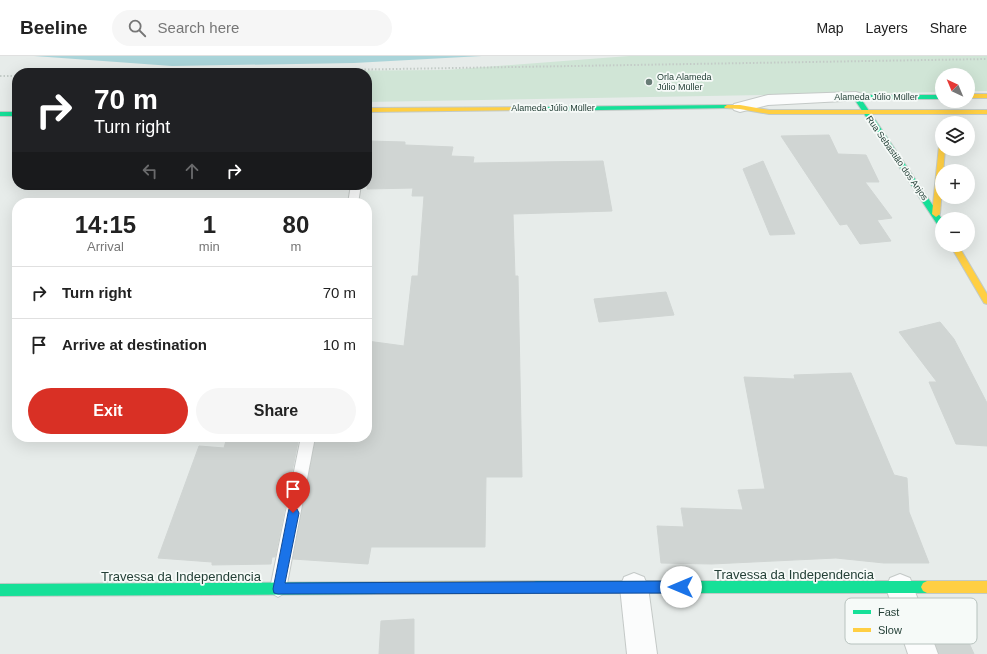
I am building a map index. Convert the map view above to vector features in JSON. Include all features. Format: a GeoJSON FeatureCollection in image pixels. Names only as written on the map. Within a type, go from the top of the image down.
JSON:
{"type":"FeatureCollection","features":[{"type":"Feature","properties":{"kind":"main road"},"geometry":{"type":"LineString","coordinates":[[975,96],[987,96]]}},
{"type":"Feature","properties":{"kind":"main road","name":"Alameda Júlio Müller"},"geometry":{"type":"LineString","coordinates":[[856,97],[935,97]]}},
{"type":"Feature","properties":{"kind":"main road","name":"Rua Sebastião dos Anjos"},"geometry":{"type":"LineString","coordinates":[[856,97],[864,112],[935,213]]}},
{"type":"Feature","properties":{"kind":"main road","name":"Alameda Júlio Müller"},"geometry":{"type":"LineString","coordinates":[[372,110],[740,107],[769,112],[987,112]]}},
{"type":"Feature","properties":{"kind":"main road"},"geometry":{"type":"LineString","coordinates":[[0,114],[12,114]]}},
{"type":"Feature","properties":{"kind":"main road"},"geometry":{"type":"LineString","coordinates":[[936,212],[941,156]]}},
{"type":"Feature","properties":{"kind":"main road"},"geometry":{"type":"LineString","coordinates":[[958,252],[987,301]]}},
{"type":"Feature","properties":{"kind":"main road","name":"Travessa da Independencia"},"geometry":{"type":"LineString","coordinates":[[0,590],[634,587],[987,588]]}},
{"type":"Feature","properties":{"kind":"street","name":"Alameda Júlio Müller"},"geometry":{"type":"LineString","coordinates":[[740,107],[768,100],[856,97]]}},
{"type":"Feature","properties":{"kind":"street"},"geometry":{"type":"LineString","coordinates":[[634,587],[642,654]]}},
{"type":"Feature","properties":{"kind":"street"},"geometry":{"type":"LineString","coordinates":[[900,588],[904,598]]}},
{"type":"Feature","properties":{"kind":"street"},"geometry":{"type":"LineString","coordinates":[[920,644],[924,654]]}},
{"type":"Feature","properties":{"kind":"lane"},"geometry":{"type":"LineString","coordinates":[[278,589],[307,442]]}},
{"type":"Feature","properties":{"kind":"path"},"geometry":{"type":"LineString","coordinates":[[372,69],[987,59]]}},
{"type":"Feature","properties":{"kind":"path"},"geometry":{"type":"LineString","coordinates":[[0,76],[12,76]]}},
{"type":"Feature","properties":{"kind":"green space","name":"Orla Alameda Júlio Müller"},"geometry":{"type":"Polygon","coordinates":[[[629,56],[987,56],[987,91],[975,91],[975,68],[935,68],[935,92],[372,102],[372,71],[446,70],[629,56]]]}},
{"type":"Feature","properties":{"kind":"water"},"geometry":{"type":"Polygon","coordinates":[[[34,56],[482,56],[354,63],[172,66],[34,56]]]}},
{"type":"Feature","properties":{"kind":"building"},"geometry":{"type":"Polygon","coordinates":[[[829,135],[838,154],[866,155],[879,182],[865,182],[892,218],[877,220],[891,241],[860,244],[847,224],[840,225],[781,136],[829,135]]]}},
{"type":"Feature","properties":{"kind":"building"},"geometry":{"type":"Polygon","coordinates":[[[372,141],[405,142],[405,145],[453,147],[451,156],[474,157],[473,163],[603,161],[612,211],[513,214],[515,276],[518,276],[522,477],[486,477],[485,547],[371,547],[368,564],[293,559],[315,442],[372,442],[372,342],[404,346],[412,276],[418,276],[424,196],[412,196],[413,188],[372,189],[372,141]]]}},
{"type":"Feature","properties":{"kind":"building"},"geometry":{"type":"Polygon","coordinates":[[[763,161],[795,234],[770,235],[743,169],[763,161]]]}},
{"type":"Feature","properties":{"kind":"building"},"geometry":{"type":"Polygon","coordinates":[[[666,292],[674,315],[599,322],[594,299],[666,292]]]}},
{"type":"Feature","properties":{"kind":"building"},"geometry":{"type":"Polygon","coordinates":[[[940,322],[954,339],[987,403],[987,446],[956,444],[929,382],[937,382],[899,332],[940,322]]]}},
{"type":"Feature","properties":{"kind":"building"},"geometry":{"type":"Polygon","coordinates":[[[851,373],[894,475],[907,478],[909,512],[929,563],[884,563],[836,558],[712,564],[661,563],[657,526],[684,527],[681,508],[743,510],[738,490],[765,489],[744,377],[795,379],[794,375],[851,373]]]}},
{"type":"Feature","properties":{"kind":"building"},"geometry":{"type":"Polygon","coordinates":[[[226,442],[298,442],[275,557],[272,557],[271,564],[212,565],[212,562],[158,558],[199,446],[224,448],[226,442]]]}},
{"type":"Feature","properties":{"kind":"building"},"geometry":{"type":"Polygon","coordinates":[[[414,619],[414,654],[379,654],[381,621],[414,619]]]}},
{"type":"Feature","properties":{"kind":"building"},"geometry":{"type":"Polygon","coordinates":[[[936,644],[969,644],[974,654],[939,654],[936,644]]]}},
{"type":"Feature","properties":{"kind":"traffic: fast"},"geometry":{"type":"LineString","coordinates":[[935,97],[856,97],[935,215]]}},
{"type":"Feature","properties":{"kind":"traffic: fast"},"geometry":{"type":"LineString","coordinates":[[536,109],[727,107]]}},
{"type":"Feature","properties":{"kind":"traffic: fast"},"geometry":{"type":"LineString","coordinates":[[0,114],[12,114]]}},
{"type":"Feature","properties":{"kind":"traffic: fast"},"geometry":{"type":"LineString","coordinates":[[534,587],[927,587]]}},
{"type":"Feature","properties":{"kind":"traffic: fast"},"geometry":{"type":"LineString","coordinates":[[0,590],[377,588]]}},
{"type":"Feature","properties":{"kind":"traffic: slow"},"geometry":{"type":"LineString","coordinates":[[975,96],[987,96]]}},
{"type":"Feature","properties":{"kind":"traffic: slow"},"geometry":{"type":"LineString","coordinates":[[727,107],[740,107],[769,112],[987,112]]}},
{"type":"Feature","properties":{"kind":"traffic: slow"},"geometry":{"type":"LineString","coordinates":[[372,110],[536,109]]}},
{"type":"Feature","properties":{"kind":"traffic: slow"},"geometry":{"type":"LineString","coordinates":[[936,212],[941,156]]}},
{"type":"Feature","properties":{"kind":"traffic: slow"},"geometry":{"type":"LineString","coordinates":[[958,252],[987,301]]}},
{"type":"Feature","properties":{"kind":"traffic: slow"},"geometry":{"type":"LineString","coordinates":[[377,588],[534,587]]}},
{"type":"Feature","properties":{"kind":"traffic: slow"},"geometry":{"type":"LineString","coordinates":[[927,587],[987,587]]}},
{"type":"Feature","properties":{"kind":"place","name":"Orla Alameda Júlio Müller"},"geometry":{"type":"Point","coordinates":[649,82]}},
{"type":"Feature","properties":{"kind":"route"},"geometry":{"type":"LineString","coordinates":[[293,513],[278,589],[681,587]]}}]}
